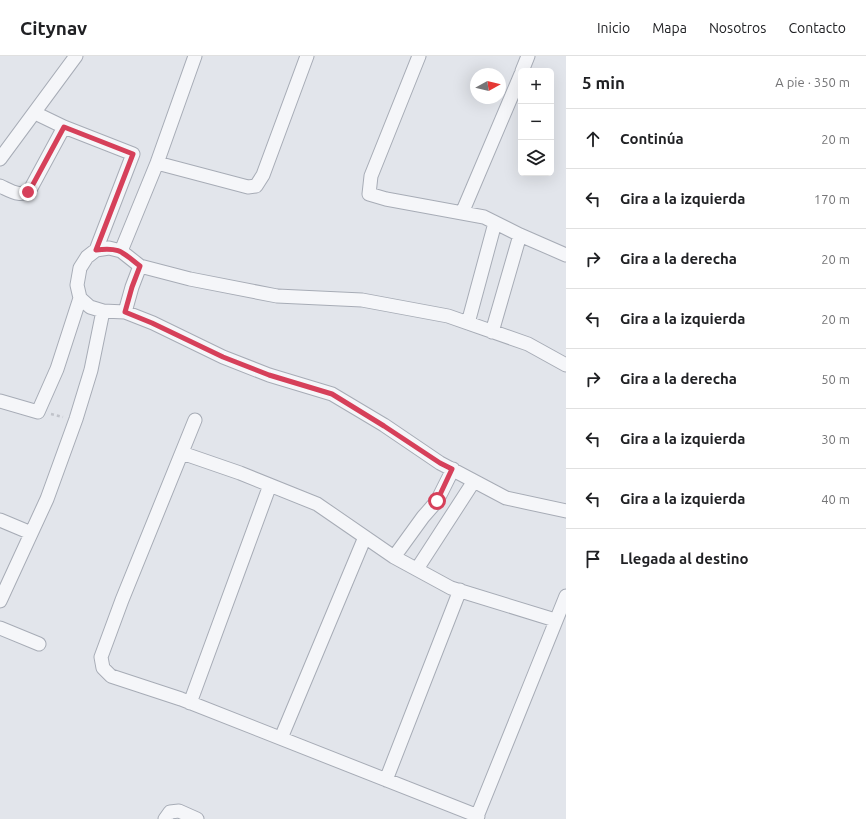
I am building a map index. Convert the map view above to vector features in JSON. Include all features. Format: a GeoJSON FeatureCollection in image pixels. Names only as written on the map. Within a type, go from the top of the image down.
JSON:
{"type":"FeatureCollection","features":[{"type":"Feature","properties":{"kind":"street"},"geometry":{"type":"LineString","coordinates":[[0,160],[76,56]]}},
{"type":"Feature","properties":{"kind":"street"},"geometry":{"type":"LineString","coordinates":[[121,251],[157,163],[195,56]]}},
{"type":"Feature","properties":{"kind":"street"},"geometry":{"type":"LineString","coordinates":[[157,163],[248,187],[256,186],[263,175],[307,56]]}},
{"type":"Feature","properties":{"kind":"street"},"geometry":{"type":"LineString","coordinates":[[419,56],[371,176],[369,194],[386,199],[484,217],[520,235],[565,253]]}},
{"type":"Feature","properties":{"kind":"street"},"geometry":{"type":"LineString","coordinates":[[524,68],[528,56]]}},
{"type":"Feature","properties":{"kind":"street"},"geometry":{"type":"LineString","coordinates":[[462,213],[518,81]]}},
{"type":"Feature","properties":{"kind":"street"},"geometry":{"type":"LineString","coordinates":[[35,113],[64,127],[133,154],[96,250]]}},
{"type":"Feature","properties":{"kind":"street"},"geometry":{"type":"LineString","coordinates":[[0,186],[17,193],[22,194],[28,192],[64,127]]}},
{"type":"Feature","properties":{"kind":"street"},"geometry":{"type":"LineString","coordinates":[[468,323],[495,223]]}},
{"type":"Feature","properties":{"kind":"street"},"geometry":{"type":"LineString","coordinates":[[492,332],[520,235]]}},
{"type":"Feature","properties":{"kind":"street"},"geometry":{"type":"LineString","coordinates":[[0,401],[38,412],[57,368],[80,298],[77,284],[80,268],[87,257],[96,250],[109,248],[121,251],[140,266],[190,279],[277,296],[362,300],[448,316],[528,344],[566,365]]}},
{"type":"Feature","properties":{"kind":"street"},"geometry":{"type":"LineString","coordinates":[[125,312],[140,266]]}},
{"type":"Feature","properties":{"kind":"street"},"geometry":{"type":"LineString","coordinates":[[80,298],[90,307],[103,311],[125,312],[152,323],[223,357],[269,375],[332,394],[440,463],[506,498],[566,511]]}},
{"type":"Feature","properties":{"kind":"street"},"geometry":{"type":"LineString","coordinates":[[0,601],[47,499],[76,419],[91,370],[103,311]]}},
{"type":"Feature","properties":{"kind":"street"},"geometry":{"type":"LineString","coordinates":[[195,420],[122,600],[101,657],[103,668],[111,676],[190,703],[281,738],[477,817],[555,620],[566,596]]}},
{"type":"Feature","properties":{"kind":"street"},"geometry":{"type":"LineString","coordinates":[[182,453],[240,473],[317,504],[394,557],[451,588],[555,620]]}},
{"type":"Feature","properties":{"kind":"street"},"geometry":{"type":"LineString","coordinates":[[394,557],[423,517],[437,501],[452,469]]}},
{"type":"Feature","properties":{"kind":"street"},"geometry":{"type":"LineString","coordinates":[[417,569],[474,481]]}},
{"type":"Feature","properties":{"kind":"street"},"geometry":{"type":"LineString","coordinates":[[190,703],[270,485]]}},
{"type":"Feature","properties":{"kind":"street"},"geometry":{"type":"LineString","coordinates":[[0,520],[31,533]]}},
{"type":"Feature","properties":{"kind":"street"},"geometry":{"type":"LineString","coordinates":[[281,738],[365,537]]}},
{"type":"Feature","properties":{"kind":"street"},"geometry":{"type":"LineString","coordinates":[[386,780],[460,590]]}},
{"type":"Feature","properties":{"kind":"street"},"geometry":{"type":"LineString","coordinates":[[0,628],[38,644]]}},
{"type":"Feature","properties":{"kind":"street"},"geometry":{"type":"LineString","coordinates":[[165,819],[170,812],[179,811],[197,819]]}},
{"type":"Feature","properties":{"kind":"path"},"geometry":{"type":"LineString","coordinates":[[38,412],[76,419]]}},
{"type":"Feature","properties":{"kind":"route"},"geometry":{"type":"LineString","coordinates":[[28,192],[64,127],[133,154],[96,250],[109,248],[121,251],[140,266],[125,312],[152,323],[223,357],[269,375],[332,394],[440,463],[452,469],[437,501]]}}]}
